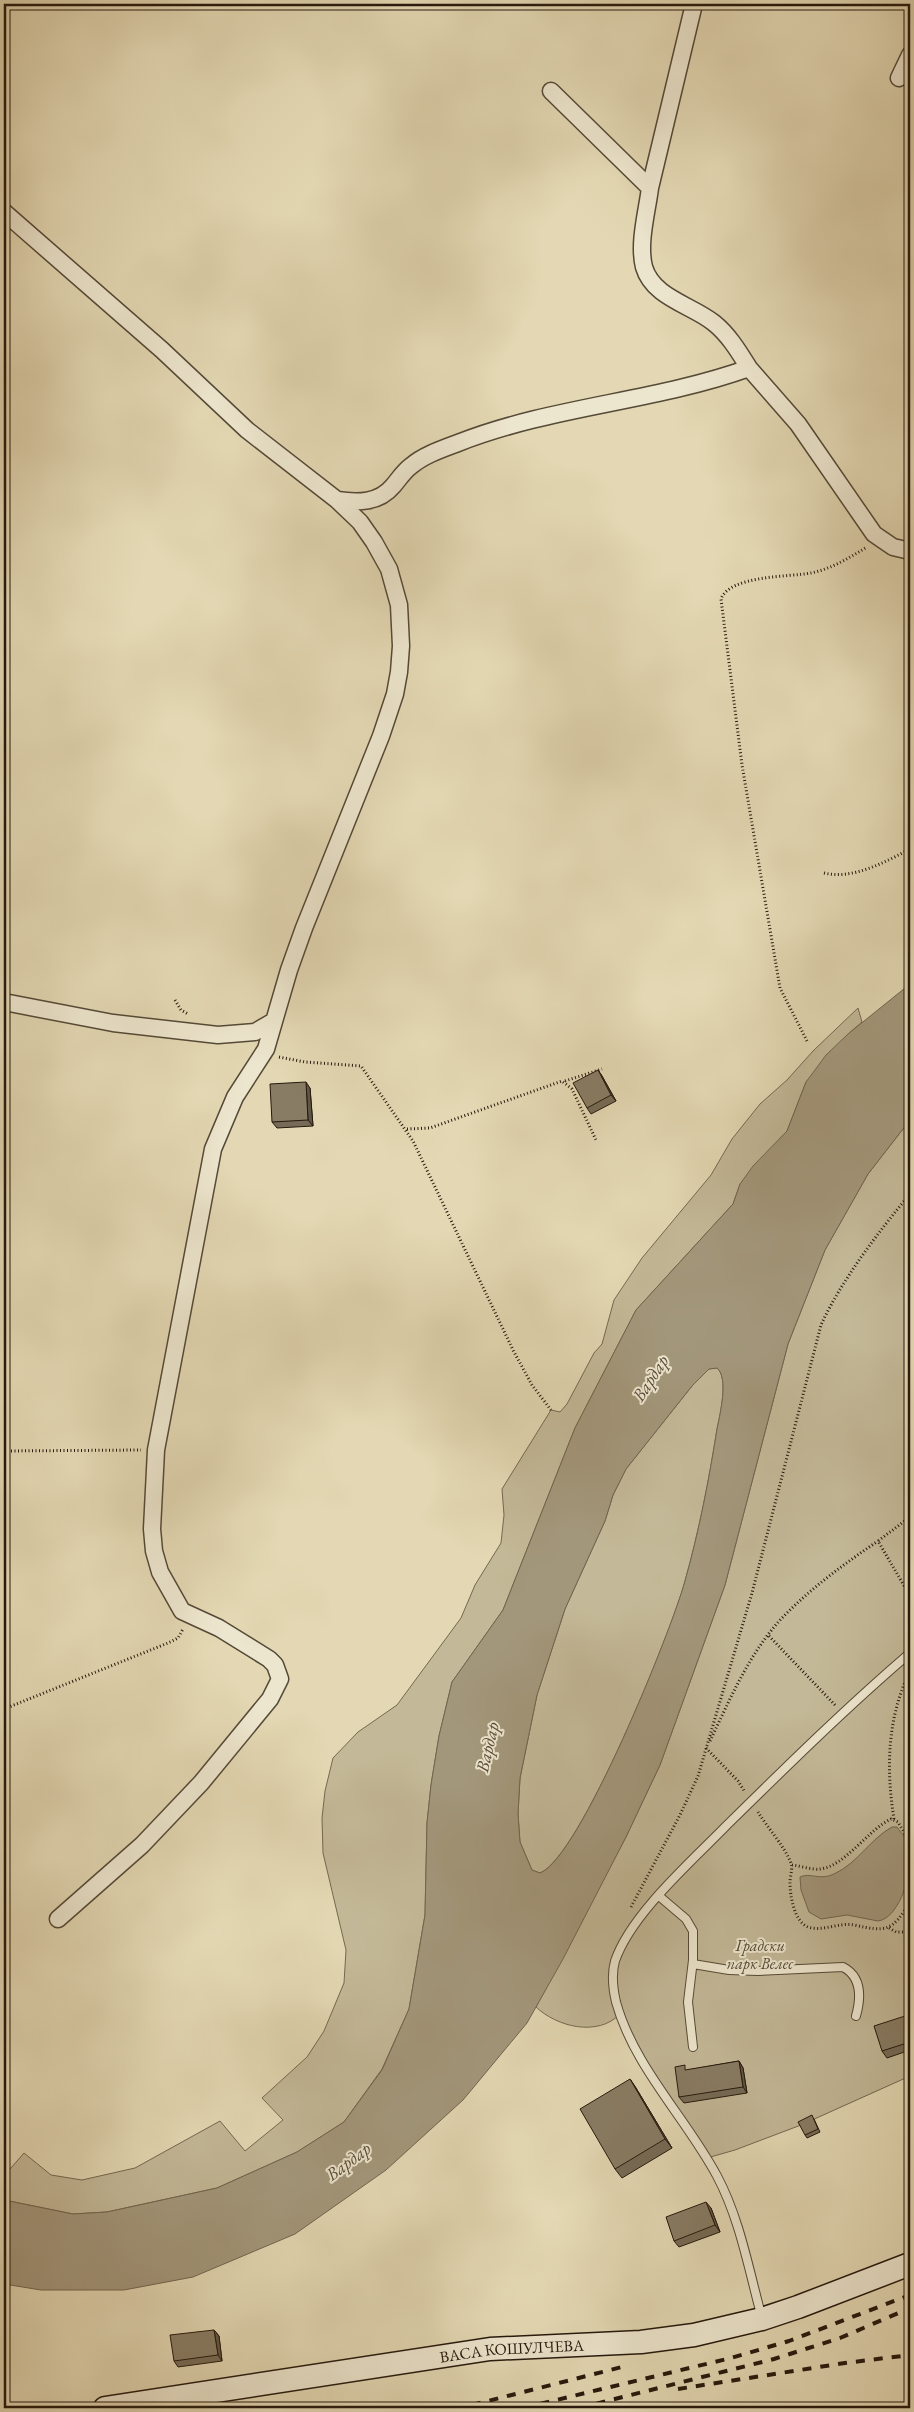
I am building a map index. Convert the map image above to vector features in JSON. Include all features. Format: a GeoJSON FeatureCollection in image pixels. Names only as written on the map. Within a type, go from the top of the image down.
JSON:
{"type":"FeatureCollection","features":[{"type":"Feature","properties":{"kind":"main road","name":"ВАСА КОШУЛЧЕВА"},"geometry":{"type":"LineString","coordinates":[[105,2408],[490,2349],[668,2339],[724,2329],[762,2319],[833,2295],[910,2264]]}},
{"type":"Feature","properties":{"kind":"street"},"geometry":{"type":"LineString","coordinates":[[694,4],[650,188],[642,250],[644,267],[650,279],[668,296],[715,323],[730,340],[749,368],[798,424],[871,530],[892,547],[910,551]]}},
{"type":"Feature","properties":{"kind":"street"},"geometry":{"type":"LineString","coordinates":[[898,78],[910,55]]}},
{"type":"Feature","properties":{"kind":"street"},"geometry":{"type":"LineString","coordinates":[[551,91],[650,188]]}},
{"type":"Feature","properties":{"kind":"street"},"geometry":{"type":"LineString","coordinates":[[4,212],[162,350],[247,430],[337,500],[360,522],[374,542],[396,588],[401,622],[398,672],[382,736],[304,928],[268,1044],[235,1097],[218,1132],[208,1165],[156,1450],[152,1529],[154,1551],[160,1572],[182,1611],[219,1628],[269,1659],[280,1675],[278,1683],[270,1699],[201,1783],[142,1845],[58,1919]]}},
{"type":"Feature","properties":{"kind":"street"},"geometry":{"type":"LineString","coordinates":[[337,500],[361,502],[375,499],[387,493],[407,469],[417,462],[440,450],[493,430],[686,388],[749,368]]}},
{"type":"Feature","properties":{"kind":"street"},"geometry":{"type":"LineString","coordinates":[[4,1002],[113,1023],[231,1036],[255,1032],[274,1020]]}},
{"type":"Feature","properties":{"kind":"lane"},"geometry":{"type":"LineString","coordinates":[[762,2319],[738,2230],[721,2183],[702,2150],[645,2064],[617,2004],[612,1976],[615,1962],[632,1931],[659,1896],[751,1802],[910,1653]]}},
{"type":"Feature","properties":{"kind":"lane"},"geometry":{"type":"LineString","coordinates":[[659,1896],[690,1924],[694,1942],[688,2002],[693,2048]]}},
{"type":"Feature","properties":{"kind":"lane"},"geometry":{"type":"LineString","coordinates":[[693,1964],[729,1970],[758,1971],[843,1967],[854,1976],[859,1985],[860,2000],[856,2016]]}},
{"type":"Feature","properties":{"kind":"path"},"geometry":{"type":"LineString","coordinates":[[807,1040],[780,988],[742,765],[721,599],[727,591],[747,582],[771,576],[811,573],[832,566],[880,539]]}},
{"type":"Feature","properties":{"kind":"path"},"geometry":{"type":"LineString","coordinates":[[824,873],[838,875],[856,872],[910,849]]}},
{"type":"Feature","properties":{"kind":"path"},"geometry":{"type":"LineString","coordinates":[[263,1054],[305,1062],[361,1066],[407,1129],[514,1352],[532,1385],[551,1410]]}},
{"type":"Feature","properties":{"kind":"path"},"geometry":{"type":"LineString","coordinates":[[407,1129],[430,1128],[559,1081],[564,1082],[602,1069]]}},
{"type":"Feature","properties":{"kind":"path"},"geometry":{"type":"LineString","coordinates":[[564,1082],[572,1089],[596,1140]]}},
{"type":"Feature","properties":{"kind":"path"},"geometry":{"type":"LineString","coordinates":[[630,1909],[691,1794],[706,1749],[754,1584],[821,1325],[839,1292],[894,1213],[910,1194]]}},
{"type":"Feature","properties":{"kind":"path"},"geometry":{"type":"LineString","coordinates":[[4,1451],[156,1450]]}},
{"type":"Feature","properties":{"kind":"path"},"geometry":{"type":"LineString","coordinates":[[706,1749],[746,1669],[782,1619],[817,1586],[910,1517]]}},
{"type":"Feature","properties":{"kind":"path"},"geometry":{"type":"LineString","coordinates":[[878,1541],[908,1588],[910,1596]]}},
{"type":"Feature","properties":{"kind":"path"},"geometry":{"type":"LineString","coordinates":[[4,1709],[168,1644],[183,1631],[182,1611]]}},
{"type":"Feature","properties":{"kind":"path"},"geometry":{"type":"LineString","coordinates":[[769,1636],[844,1713]]}},
{"type":"Feature","properties":{"kind":"path"},"geometry":{"type":"LineString","coordinates":[[910,1671],[900,1697],[891,1738],[889,1769],[894,1819],[910,1842]]}},
{"type":"Feature","properties":{"kind":"path"},"geometry":{"type":"LineString","coordinates":[[706,1749],[738,1781],[792,1865],[790,1883],[793,1903],[799,1919],[805,1926],[821,1928],[852,1925],[881,1930],[889,1928],[910,1902]]}},
{"type":"Feature","properties":{"kind":"path"},"geometry":{"type":"LineString","coordinates":[[792,1865],[818,1870],[829,1867],[858,1846],[884,1822],[894,1819]]}},
{"type":"Feature","properties":{"kind":"path"},"geometry":{"type":"LineString","coordinates":[[889,1928],[896,1932],[910,1932]]}},
{"type":"Feature","properties":{"kind":"green space"},"geometry":{"type":"Polygon","coordinates":[[[858,1008],[862,1022],[848,1034],[806,1082],[787,1131],[740,1184],[733,1204],[636,1310],[575,1428],[503,1610],[452,1682],[439,1736],[431,1785],[427,1823],[425,1915],[409,2009],[382,2069],[344,2122],[297,2152],[217,2188],[107,2212],[73,2214],[4,2200],[4,2176],[24,2153],[51,2175],[82,2180],[135,2168],[220,2121],[245,2151],[283,2120],[262,2098],[307,2057],[324,2031],[344,1983],[346,1950],[323,1853],[322,1818],[325,1791],[333,1758],[358,1732],[397,1705],[461,1618],[475,1585],[501,1543],[504,1515],[502,1489],[551,1410],[560,1412],[567,1404],[594,1353],[602,1344],[614,1300],[642,1258],[711,1175],[732,1139],[760,1104],[787,1080],[813,1051],[858,1008]]]}},
{"type":"Feature","properties":{"kind":"green space","name":"Градски парк Велес"},"geometry":{"type":"Polygon","coordinates":[[[910,1120],[910,2076],[801,2125],[735,2150],[707,2158],[648,2069],[620,2014],[611,2021],[601,2025],[578,2027],[555,2020],[536,2007],[626,1837],[660,1765],[725,1585],[788,1344],[825,1250],[868,1174],[910,1120]]]}},
{"type":"Feature","properties":{"kind":"green space"},"geometry":{"type":"Polygon","coordinates":[[[717,1368],[721,1373],[723,1388],[721,1406],[699,1524],[677,1607],[644,1691],[600,1786],[578,1828],[557,1858],[540,1873],[532,1870],[520,1842],[518,1814],[520,1778],[537,1695],[565,1609],[605,1521],[613,1495],[626,1469],[692,1386],[709,1369],[717,1368]]]}},
{"type":"Feature","properties":{"kind":"water","name":"Вардар"},"geometry":{"type":"Polygon","coordinates":[[[910,984],[910,1120],[868,1174],[825,1250],[788,1344],[725,1585],[660,1765],[626,1837],[563,1959],[527,2023],[463,2100],[386,2170],[295,2234],[193,2277],[124,2290],[41,2290],[4,2284],[4,2200],[73,2214],[107,2212],[217,2188],[297,2152],[344,2122],[382,2070],[409,2009],[425,1915],[427,1823],[431,1785],[439,1736],[452,1682],[503,1610],[575,1428],[636,1310],[733,1204],[740,1184],[753,1166],[787,1131],[806,1082],[826,1055],[848,1034],[910,984]],[[717,1368],[709,1369],[692,1386],[626,1469],[613,1495],[605,1521],[565,1609],[537,1695],[520,1778],[518,1814],[520,1842],[532,1870],[540,1873],[557,1858],[578,1828],[600,1787],[644,1691],[677,1607],[690,1562],[707,1486],[723,1397],[721,1373],[717,1368]]]}},
{"type":"Feature","properties":{"kind":"water"},"geometry":{"type":"Polygon","coordinates":[[[892,1827],[897,1827],[906,1839],[910,1847],[911,1856],[908,1878],[899,1902],[893,1911],[886,1918],[878,1921],[847,1915],[821,1919],[809,1912],[801,1890],[800,1877],[808,1875],[824,1877],[834,1874],[850,1864],[877,1838],[892,1827]]]}},
{"type":"Feature","properties":{"kind":"building"},"geometry":{"type":"Polygon","coordinates":[[[598,1070],[611,1095],[587,1108],[573,1083],[598,1070]]]}},
{"type":"Feature","properties":{"kind":"building"},"geometry":{"type":"Polygon","coordinates":[[[306,1082],[308,1120],[272,1122],[270,1084],[306,1082]]]}},
{"type":"Feature","properties":{"kind":"building"},"geometry":{"type":"Polygon","coordinates":[[[905,2016],[910,2033],[910,2042],[882,2051],[874,2026],[905,2016]]]}},
{"type":"Feature","properties":{"kind":"building"},"geometry":{"type":"Polygon","coordinates":[[[739,2061],[743,2087],[679,2097],[675,2067],[685,2065],[685,2070],[739,2061]]]}},
{"type":"Feature","properties":{"kind":"building"},"geometry":{"type":"Polygon","coordinates":[[[630,2079],[665,2139],[615,2169],[580,2109],[630,2079]]]}},
{"type":"Feature","properties":{"kind":"building"},"geometry":{"type":"Polygon","coordinates":[[[812,2115],[818,2129],[805,2135],[798,2122],[812,2115]]]}},
{"type":"Feature","properties":{"kind":"building"},"geometry":{"type":"Polygon","coordinates":[[[706,2202],[715,2225],[674,2241],[666,2217],[706,2202]]]}},
{"type":"Feature","properties":{"kind":"building"},"geometry":{"type":"Polygon","coordinates":[[[214,2330],[218,2355],[174,2361],[170,2335],[214,2330]]]}},
{"type":"Feature","properties":{"kind":"railway"},"geometry":{"type":"LineString","coordinates":[[523,2408],[731,2358],[789,2341],[910,2295]]}},
{"type":"Feature","properties":{"kind":"railway"},"geometry":{"type":"LineString","coordinates":[[579,2408],[774,2359],[840,2338],[910,2308]]}},
{"type":"Feature","properties":{"kind":"railway"},"geometry":{"type":"LineString","coordinates":[[678,2389],[845,2363],[910,2355]]}},
{"type":"Feature","properties":{"kind":"railway"},"geometry":{"type":"LineString","coordinates":[[472,2405],[622,2367]]}},
{"type":"Feature","properties":{"kind":"railway"},"geometry":{"type":"LineString","coordinates":[[458,2408],[472,2405],[463,2408]]}}]}
